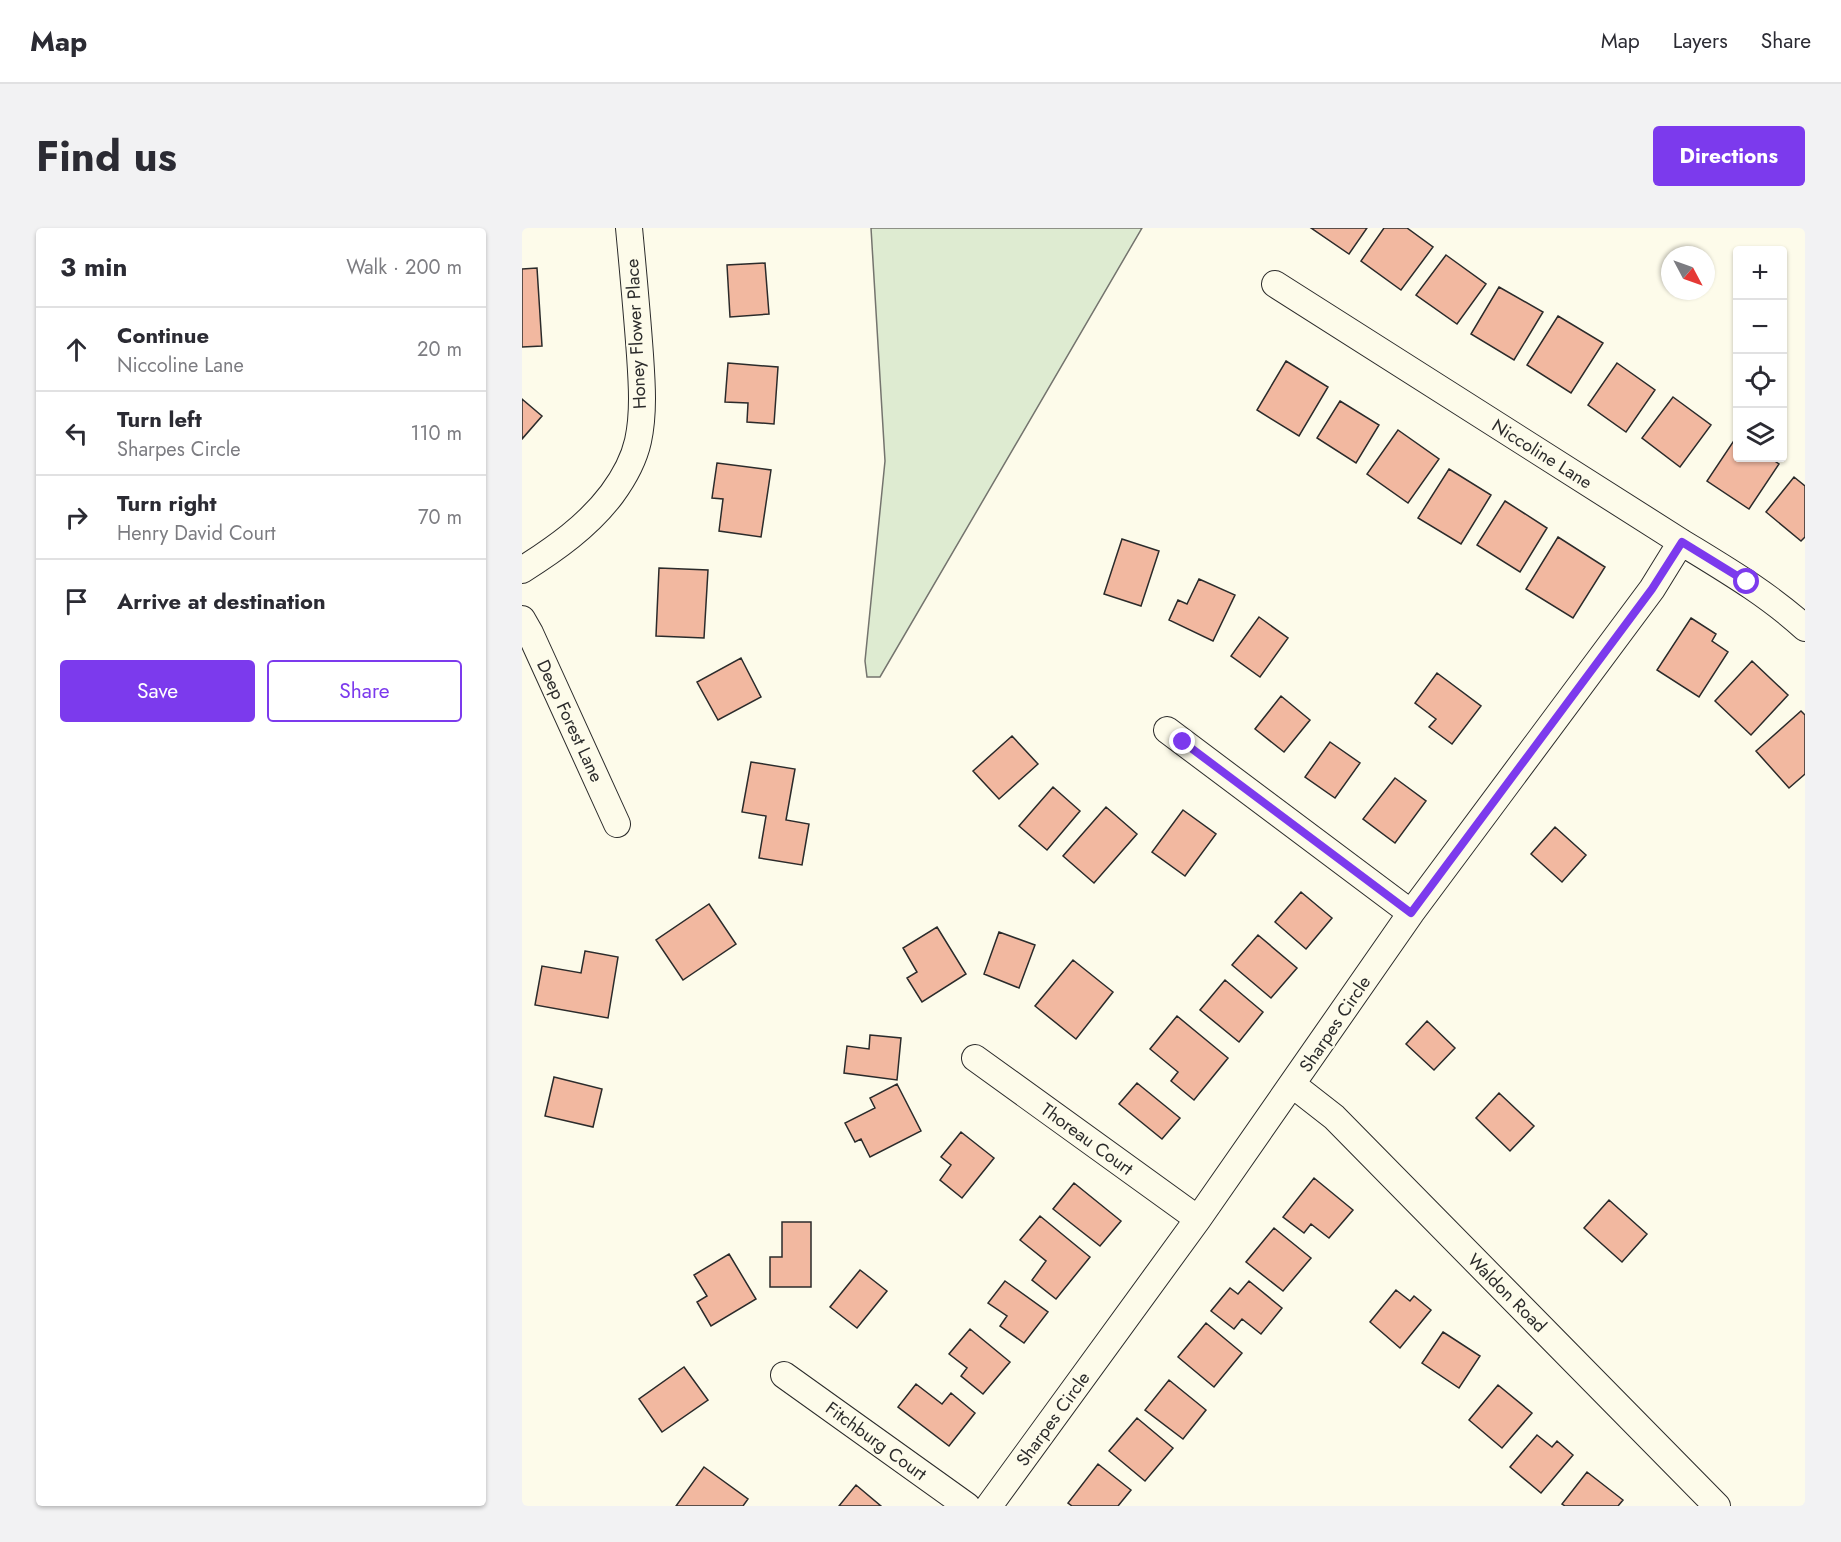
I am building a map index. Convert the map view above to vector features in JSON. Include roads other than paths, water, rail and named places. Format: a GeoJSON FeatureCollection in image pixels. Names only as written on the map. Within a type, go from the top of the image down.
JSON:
{"type":"FeatureCollection","features":[{"type":"Feature","properties":{"kind":"street","name":"Honey Flower Place"},"geometry":{"type":"LineString","coordinates":[[522,570],[555,549],[585,524],[612,494],[628,468],[638,442],[643,398],[629,228]]}},
{"type":"Feature","properties":{"kind":"street","name":"Niccoline Lane"},"geometry":{"type":"LineString","coordinates":[[1275,284],[1747,582],[1805,628]]}},
{"type":"Feature","properties":{"kind":"street","name":"Sharpes Circle"},"geometry":{"type":"LineString","coordinates":[[989,1506],[1198,1219],[1411,913],[1652,589],[1682,542]]}},
{"type":"Feature","properties":{"kind":"street","name":"Deep Forest Lane"},"geometry":{"type":"LineString","coordinates":[[522,620],[617,824]]}},
{"type":"Feature","properties":{"kind":"street"},"geometry":{"type":"LineString","coordinates":[[1167,730],[1411,913]]}},
{"type":"Feature","properties":{"kind":"street","name":"Thoreau Court"},"geometry":{"type":"LineString","coordinates":[[975,1058],[1198,1219]]}},
{"type":"Feature","properties":{"kind":"street","name":"Waldon Road"},"geometry":{"type":"LineString","coordinates":[[1293,1085],[1334,1117],[1717,1506]]}},
{"type":"Feature","properties":{"kind":"street","name":"Fitchburg Court"},"geometry":{"type":"LineString","coordinates":[[784,1375],[967,1506]]}}]}
